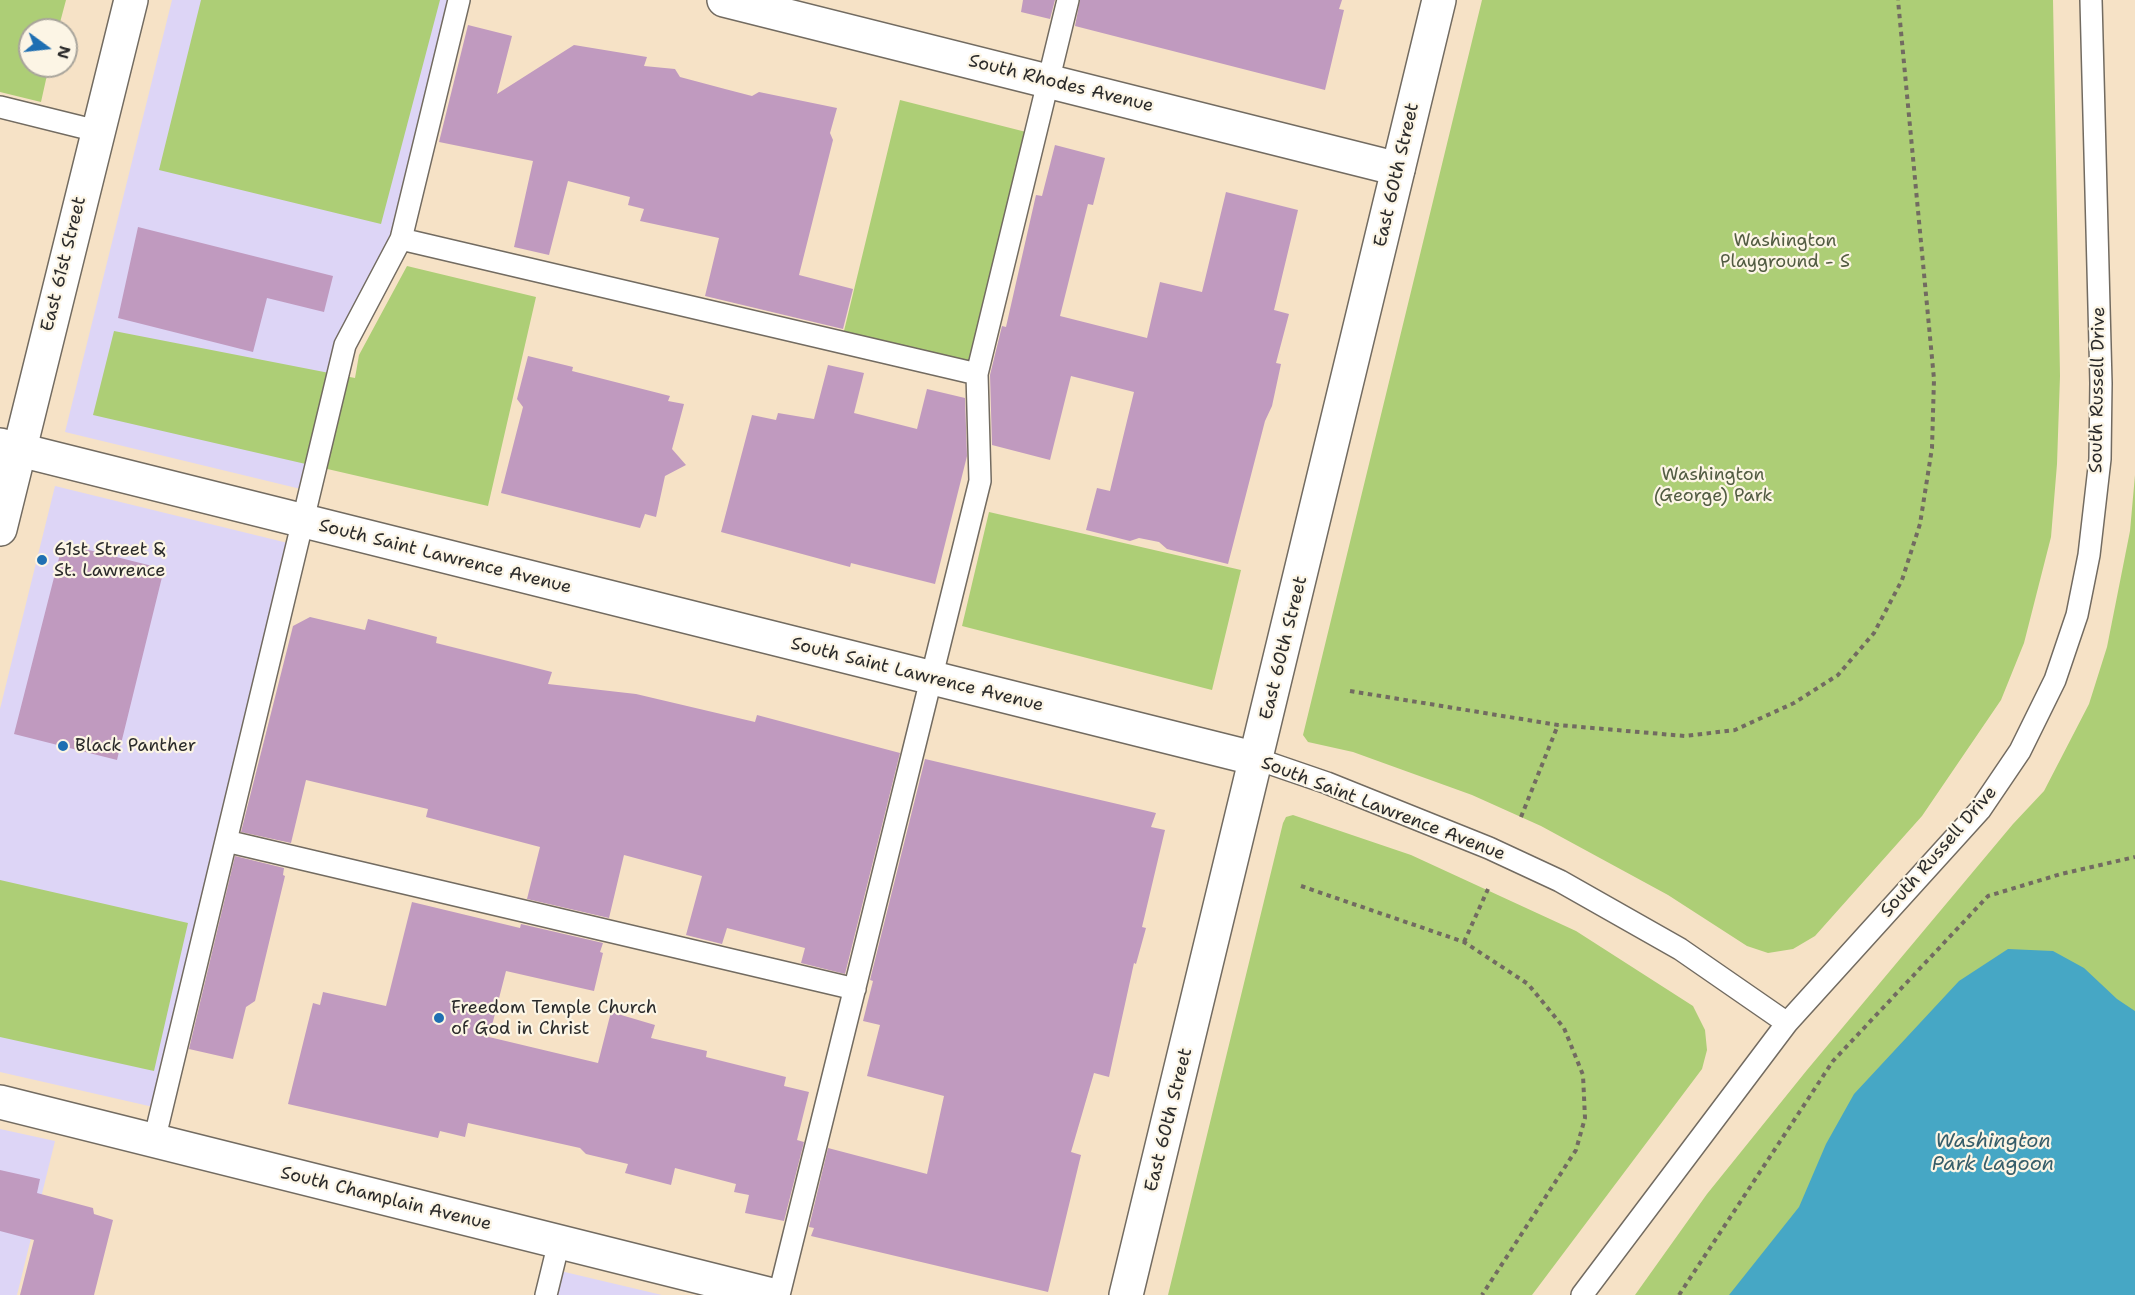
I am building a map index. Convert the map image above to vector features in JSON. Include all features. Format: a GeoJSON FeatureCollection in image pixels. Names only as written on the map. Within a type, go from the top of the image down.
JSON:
{"type":"FeatureCollection","features":[{"type":"Feature","properties":{"kind":"street","name":"East 61st Street"},"geometry":{"type":"LineString","coordinates":[[0,529],[10,448],[131,0]]}},
{"type":"Feature","properties":{"kind":"street","name":"South Rhodes Avenue"},"geometry":{"type":"LineString","coordinates":[[724,0],[1398,169]]}},
{"type":"Feature","properties":{"kind":"street","name":"East 60th Street"},"geometry":{"type":"LineString","coordinates":[[1126,1295],[1439,0]]}},
{"type":"Feature","properties":{"kind":"street","name":"South Saint Lawrence Avenue"},"geometry":{"type":"LineString","coordinates":[[10,448],[1257,759]]}},
{"type":"Feature","properties":{"kind":"street","name":"South Champlain Avenue"},"geometry":{"type":"LineString","coordinates":[[0,1102],[772,1295]]}},
{"type":"Feature","properties":{"kind":"lane"},"geometry":{"type":"LineString","coordinates":[[154,1141],[345,345],[401,239],[459,0]]}},
{"type":"Feature","properties":{"kind":"lane"},"geometry":{"type":"LineString","coordinates":[[779,1295],[980,481],[977,374],[1068,0]]}},
{"type":"Feature","properties":{"kind":"lane","name":"South Russell Drive"},"geometry":{"type":"LineString","coordinates":[[1581,1295],[1786,1023],[1980,810],[2020,751],[2055,680],[2077,615],[2089,555],[2100,459],[2101,383],[2091,0]]}},
{"type":"Feature","properties":{"kind":"lane"},"geometry":{"type":"LineString","coordinates":[[0,107],[97,131]]}},
{"type":"Feature","properties":{"kind":"lane"},"geometry":{"type":"LineString","coordinates":[[401,239],[977,374]]}},
{"type":"Feature","properties":{"kind":"lane","name":"South Saint Lawrence Avenue"},"geometry":{"type":"LineString","coordinates":[[1257,759],[1327,783],[1479,844],[1560,881],[1680,949],[1786,1023]]}},
{"type":"Feature","properties":{"kind":"lane"},"geometry":{"type":"LineString","coordinates":[[226,841],[855,988]]}},
{"type":"Feature","properties":{"kind":"lane"},"geometry":{"type":"LineString","coordinates":[[546,1295],[559,1242]]}},
{"type":"Feature","properties":{"kind":"path"},"geometry":{"type":"LineString","coordinates":[[1350,691],[1558,724],[1685,736],[1735,730],[1794,704],[1838,675],[1874,633],[1902,580],[1920,524],[1932,448],[1934,379],[1898,0]]}},
{"type":"Feature","properties":{"kind":"path"},"geometry":{"type":"LineString","coordinates":[[1521,817],[1558,724]]}},
{"type":"Feature","properties":{"kind":"path"},"geometry":{"type":"LineString","coordinates":[[1679,1295],[1833,1061],[1988,896],[2061,874],[2135,857]]}},
{"type":"Feature","properties":{"kind":"path"},"geometry":{"type":"LineString","coordinates":[[1301,886],[1464,942],[1528,984],[1564,1028],[1583,1075],[1585,1118],[1576,1150],[1482,1295]]}},
{"type":"Feature","properties":{"kind":"path"},"geometry":{"type":"LineString","coordinates":[[1464,942],[1488,889]]}},
{"type":"Feature","properties":{"kind":"shaded area"},"geometry":{"type":"Polygon","coordinates":[[[172,0],[459,0],[401,239],[345,345],[309,491],[65,432],[172,0]]]}},
{"type":"Feature","properties":{"kind":"shaded area"},"geometry":{"type":"Polygon","coordinates":[[[55,486],[296,545],[162,1109],[0,1072],[0,709],[55,486]]]}},
{"type":"Feature","properties":{"kind":"shaded area"},"geometry":{"type":"Polygon","coordinates":[[[0,1129],[55,1141],[17,1295],[0,1295],[0,1129]]]}},
{"type":"Feature","properties":{"kind":"shaded area"},"geometry":{"type":"Polygon","coordinates":[[[552,1269],[662,1295],[546,1295],[552,1269]]]}},
{"type":"Feature","properties":{"kind":"green space"},"geometry":{"type":"Polygon","coordinates":[[[0,0],[66,0],[61,18],[18,18],[18,78],[46,78],[41,102],[0,92],[0,0]]]}},
{"type":"Feature","properties":{"kind":"green space"},"geometry":{"type":"Polygon","coordinates":[[[201,0],[440,0],[381,224],[159,170],[201,0]]]}},
{"type":"Feature","properties":{"kind":"green space","name":"Washington (George) Park"},"geometry":{"type":"Polygon","coordinates":[[[1482,0],[2053,0],[2060,376],[2057,464],[2051,537],[2024,643],[2001,700],[1922,816],[1815,936],[1793,949],[1768,953],[1747,946],[1668,895],[1541,826],[1472,795],[1353,752],[1308,742],[1303,735],[1482,0]]]}},
{"type":"Feature","properties":{"kind":"green space"},"geometry":{"type":"Polygon","coordinates":[[[900,100],[1030,133],[973,365],[843,335],[900,100]]]}},
{"type":"Feature","properties":{"kind":"green space"},"geometry":{"type":"Polygon","coordinates":[[[407,266],[536,297],[488,506],[93,415],[114,331],[355,378],[359,355],[407,266]]]}},
{"type":"Feature","properties":{"kind":"green space"},"geometry":{"type":"Polygon","coordinates":[[[2135,475],[2135,1295],[1635,1295],[1707,1194],[1807,1070],[2013,824],[2044,791],[2089,704],[2107,647],[2130,531],[2135,475]]]}},
{"type":"Feature","properties":{"kind":"green space"},"geometry":{"type":"Polygon","coordinates":[[[989,512],[1241,570],[1212,690],[962,626],[989,512]]]}},
{"type":"Feature","properties":{"kind":"green space"},"geometry":{"type":"Polygon","coordinates":[[[1293,815],[1411,855],[1576,931],[1693,1006],[1705,1030],[1707,1050],[1702,1069],[1532,1295],[1168,1295],[1283,823],[1286,817],[1293,815]]]}},
{"type":"Feature","properties":{"kind":"green space"},"geometry":{"type":"Polygon","coordinates":[[[0,880],[188,923],[154,1071],[0,1037],[0,880]]]}},
{"type":"Feature","properties":{"kind":"water","name":"Washington Park Lagoon"},"geometry":{"type":"Polygon","coordinates":[[[2008,949],[2053,951],[2084,968],[2117,999],[2135,1011],[2135,1295],[1729,1295],[1799,1207],[1826,1144],[1854,1094],[1959,981],[2008,949]]]}},
{"type":"Feature","properties":{"kind":"building"},"geometry":{"type":"Polygon","coordinates":[[[1023,0],[1055,0],[1050,19],[1021,12],[1023,0]]]}},
{"type":"Feature","properties":{"kind":"building"},"geometry":{"type":"Polygon","coordinates":[[[1080,0],[1342,0],[1339,9],[1344,10],[1325,90],[1075,26],[1080,0]]]}},
{"type":"Feature","properties":{"kind":"building"},"geometry":{"type":"Polygon","coordinates":[[[468,25],[512,36],[497,94],[574,45],[647,57],[644,66],[675,69],[680,77],[752,96],[759,92],[837,108],[830,133],[833,140],[799,275],[853,289],[843,329],[705,296],[719,238],[640,221],[644,209],[628,205],[630,197],[568,181],[549,255],[514,247],[533,161],[439,142],[468,25]]]}},
{"type":"Feature","properties":{"kind":"building"},"geometry":{"type":"Polygon","coordinates":[[[1055,145],[1105,158],[1093,205],[1088,204],[1060,316],[1147,338],[1160,282],[1202,292],[1226,192],[1298,210],[1274,310],[1289,314],[1276,363],[1281,364],[1272,406],[1265,421],[1228,564],[1167,549],[1159,542],[1139,538],[1130,541],[1086,530],[1097,488],[1110,491],[1134,392],[1071,376],[1050,460],[992,445],[990,375],[1002,326],[1006,327],[1036,195],[1042,196],[1055,145]]]}},
{"type":"Feature","properties":{"kind":"building"},"geometry":{"type":"Polygon","coordinates":[[[138,227],[333,276],[324,312],[267,298],[253,352],[118,318],[138,227]]]}},
{"type":"Feature","properties":{"kind":"building"},"geometry":{"type":"Polygon","coordinates":[[[528,356],[573,367],[572,371],[670,396],[668,401],[684,404],[672,449],[686,465],[665,476],[656,517],[645,514],[640,528],[501,493],[523,407],[517,399],[528,356]]]}},
{"type":"Feature","properties":{"kind":"building"},"geometry":{"type":"Polygon","coordinates":[[[828,365],[864,373],[854,413],[917,429],[927,389],[965,398],[967,456],[935,584],[851,563],[850,567],[721,532],[752,415],[776,420],[778,413],[814,419],[828,365]]]}},
{"type":"Feature","properties":{"kind":"building"},"geometry":{"type":"Polygon","coordinates":[[[73,546],[164,569],[117,760],[14,734],[60,554],[73,546]]]}},
{"type":"Feature","properties":{"kind":"building"},"geometry":{"type":"Polygon","coordinates":[[[310,617],[365,630],[368,619],[437,637],[436,643],[552,672],[548,684],[636,694],[755,722],[757,715],[900,753],[845,974],[801,963],[805,948],[727,928],[722,944],[686,935],[702,876],[624,855],[609,918],[527,899],[540,847],[426,817],[428,809],[306,780],[291,843],[241,832],[293,626],[310,617]]]}},
{"type":"Feature","properties":{"kind":"building"},"geometry":{"type":"Polygon","coordinates":[[[925,759],[1156,813],[1151,827],[1165,830],[1142,927],[1146,928],[1136,964],[1134,963],[1109,1077],[1094,1073],[1071,1152],[1081,1155],[1048,1292],[811,1236],[814,1228],[809,1227],[828,1148],[927,1174],[944,1096],[867,1076],[880,1025],[863,1021],[873,981],[870,980],[925,759]]]}},
{"type":"Feature","properties":{"kind":"building"},"geometry":{"type":"Polygon","coordinates":[[[235,856],[284,868],[283,875],[285,876],[255,1001],[246,1007],[233,1059],[189,1049],[235,856]]]}},
{"type":"Feature","properties":{"kind":"building"},"geometry":{"type":"Polygon","coordinates":[[[412,902],[520,928],[521,924],[603,943],[600,952],[603,953],[594,991],[506,971],[489,1037],[598,1063],[611,1012],[655,1025],[651,1038],[707,1051],[706,1057],[786,1077],[784,1086],[809,1092],[797,1140],[804,1142],[784,1221],[745,1213],[749,1195],[734,1192],[736,1184],[675,1168],[671,1185],[625,1173],[628,1164],[586,1154],[580,1148],[468,1123],[465,1137],[440,1131],[438,1138],[288,1104],[313,1003],[320,1005],[323,992],[386,1006],[412,902]]]}},
{"type":"Feature","properties":{"kind":"building"},"geometry":{"type":"Polygon","coordinates":[[[0,1170],[40,1179],[37,1193],[93,1208],[94,1214],[113,1220],[94,1295],[20,1295],[34,1240],[0,1231],[0,1170]]]}},
{"type":"Feature","properties":{"kind":"place","name":"61st Street & St. Lawrence"},"geometry":{"type":"Point","coordinates":[42,560]}},
{"type":"Feature","properties":{"kind":"place","name":"Black Panther"},"geometry":{"type":"Point","coordinates":[63,746]}},
{"type":"Feature","properties":{"kind":"place","name":"Freedom Temple Church of God in Christ"},"geometry":{"type":"Point","coordinates":[439,1018]}},
{"type":"Feature","properties":{"kind":"park label","name":"Washington Playground - S"},"geometry":{"type":"Point","coordinates":[1785,251]}}]}
